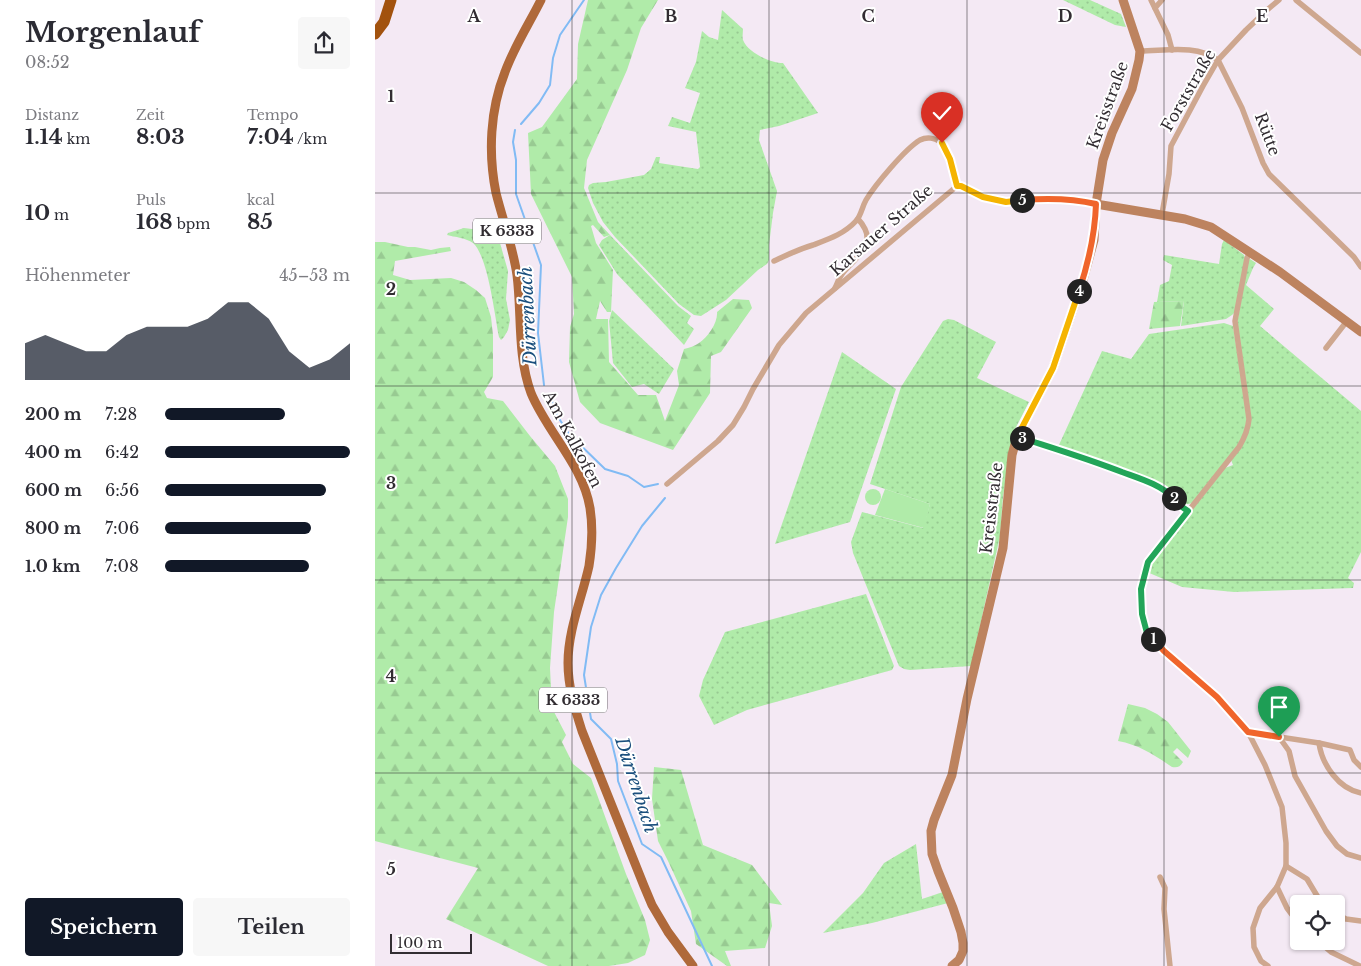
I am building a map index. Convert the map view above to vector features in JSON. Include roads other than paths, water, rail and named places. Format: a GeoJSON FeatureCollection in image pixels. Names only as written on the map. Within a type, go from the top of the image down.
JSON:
{"type":"FeatureCollection","features":[{"type":"Feature","properties":{"kind":"highway"},"geometry":{"type":"LineString","coordinates":[[375,34],[384,22],[391,0]]}},
{"type":"Feature","properties":{"kind":"main road","name":"Am Kalkofen"},"geometry":{"type":"LineString","coordinates":[[541,0],[508,64],[498,93],[492,127],[491,154],[500,208],[515,261],[520,307],[521,350],[526,377],[537,407],[575,469],[585,490],[590,507],[592,533],[589,566],[576,611],[571,639],[568,662],[570,686],[574,708],[582,731],[644,886],[667,932],[693,966]]}},
{"type":"Feature","properties":{"kind":"street","name":"Kreisstraße"},"geometry":{"type":"LineString","coordinates":[[952,966],[959,960],[963,951],[963,943],[956,916],[932,854],[931,831],[952,774],[970,684],[1003,548],[1012,456],[1017,437],[1053,368],[1068,327],[1094,240],[1096,204],[1103,160],[1111,133],[1132,89],[1139,60],[1140,51],[1123,0]]}},
{"type":"Feature","properties":{"kind":"street"},"geometry":{"type":"LineString","coordinates":[[1151,0],[1168,35],[1172,50]]}},
{"type":"Feature","properties":{"kind":"street"},"geometry":{"type":"LineString","coordinates":[[1155,8],[1162,0]]}},
{"type":"Feature","properties":{"kind":"street","name":"Forststraße"},"geometry":{"type":"LineString","coordinates":[[1162,214],[1169,174],[1171,146],[1218,60],[1246,30],[1279,0]]}},
{"type":"Feature","properties":{"kind":"street"},"geometry":{"type":"LineString","coordinates":[[1296,0],[1361,54]]}},
{"type":"Feature","properties":{"kind":"street"},"geometry":{"type":"LineString","coordinates":[[1140,51],[1172,50],[1203,52],[1218,60]]}},
{"type":"Feature","properties":{"kind":"street","name":"Rütte"},"geometry":{"type":"LineString","coordinates":[[1218,60],[1242,108],[1269,174],[1348,251],[1361,267]]}},
{"type":"Feature","properties":{"kind":"street"},"geometry":{"type":"LineString","coordinates":[[774,262],[839,235],[858,219],[867,199],[888,171],[921,139],[936,139],[942,143],[950,159],[957,186]]}},
{"type":"Feature","properties":{"kind":"street","name":"Karsauer Straße"},"geometry":{"type":"LineString","coordinates":[[667,484],[718,442],[733,425],[779,345],[806,313],[957,186],[961,186],[983,197],[1006,202],[1058,198],[1082,200],[1192,220],[1211,227],[1280,272],[1361,332]]}},
{"type":"Feature","properties":{"kind":"street"},"geometry":{"type":"LineString","coordinates":[[835,290],[841,276],[867,244],[867,231],[858,219]]}},
{"type":"Feature","properties":{"kind":"street"},"geometry":{"type":"LineString","coordinates":[[1250,253],[1247,258],[1235,321],[1249,418],[1248,428],[1239,447],[1148,562],[1141,589],[1142,614],[1147,633],[1164,651],[1217,697],[1248,732],[1265,765],[1282,807],[1287,866],[1277,887],[1260,908],[1253,928],[1254,946],[1261,961],[1268,966]]}},
{"type":"Feature","properties":{"kind":"street"},"geometry":{"type":"LineString","coordinates":[[1326,348],[1347,321]]}},
{"type":"Feature","properties":{"kind":"street"},"geometry":{"type":"LineString","coordinates":[[1017,437],[1101,464],[1165,489],[1188,511]]}},
{"type":"Feature","properties":{"kind":"street"},"geometry":{"type":"LineString","coordinates":[[1248,732],[1319,743],[1350,750],[1354,760],[1361,767]]}},
{"type":"Feature","properties":{"kind":"street"},"geometry":{"type":"LineString","coordinates":[[1279,737],[1289,751],[1295,776],[1326,832],[1337,846],[1347,854],[1361,858]]}},
{"type":"Feature","properties":{"kind":"street"},"geometry":{"type":"LineString","coordinates":[[1319,743],[1320,751],[1329,770],[1339,782],[1352,791],[1361,793]]}},
{"type":"Feature","properties":{"kind":"street"},"geometry":{"type":"LineString","coordinates":[[1287,866],[1307,879],[1317,895]]}},
{"type":"Feature","properties":{"kind":"street"},"geometry":{"type":"LineString","coordinates":[[1160,877],[1165,888],[1170,966]]}},
{"type":"Feature","properties":{"kind":"street"},"geometry":{"type":"LineString","coordinates":[[1277,887],[1290,912]]}},
{"type":"Feature","properties":{"kind":"street"},"geometry":{"type":"LineString","coordinates":[[1345,918],[1361,921]]}},
{"type":"Feature","properties":{"kind":"street"},"geometry":{"type":"LineString","coordinates":[[1329,950],[1360,966]]}},
{"type":"Feature","properties":{"kind":"waterway","name":"Dürrenbach"},"geometry":{"type":"LineString","coordinates":[[521,124],[539,103],[550,85],[553,58],[560,35],[584,0]]}},
{"type":"Feature","properties":{"kind":"waterway","name":"Dürrenbach"},"geometry":{"type":"LineString","coordinates":[[515,130],[513,142],[516,160],[516,194],[541,265],[538,333],[544,385]]}},
{"type":"Feature","properties":{"kind":"waterway","name":"Dürrenbach"},"geometry":{"type":"LineString","coordinates":[[552,401],[558,417],[569,434],[605,469],[628,476],[644,487],[658,484]]}},
{"type":"Feature","properties":{"kind":"waterway","name":"Dürrenbach"},"geometry":{"type":"LineString","coordinates":[[665,498],[642,526],[601,595],[591,627],[584,675],[591,719],[611,739],[617,764],[618,781],[642,844],[661,857],[712,966]]}}]}
